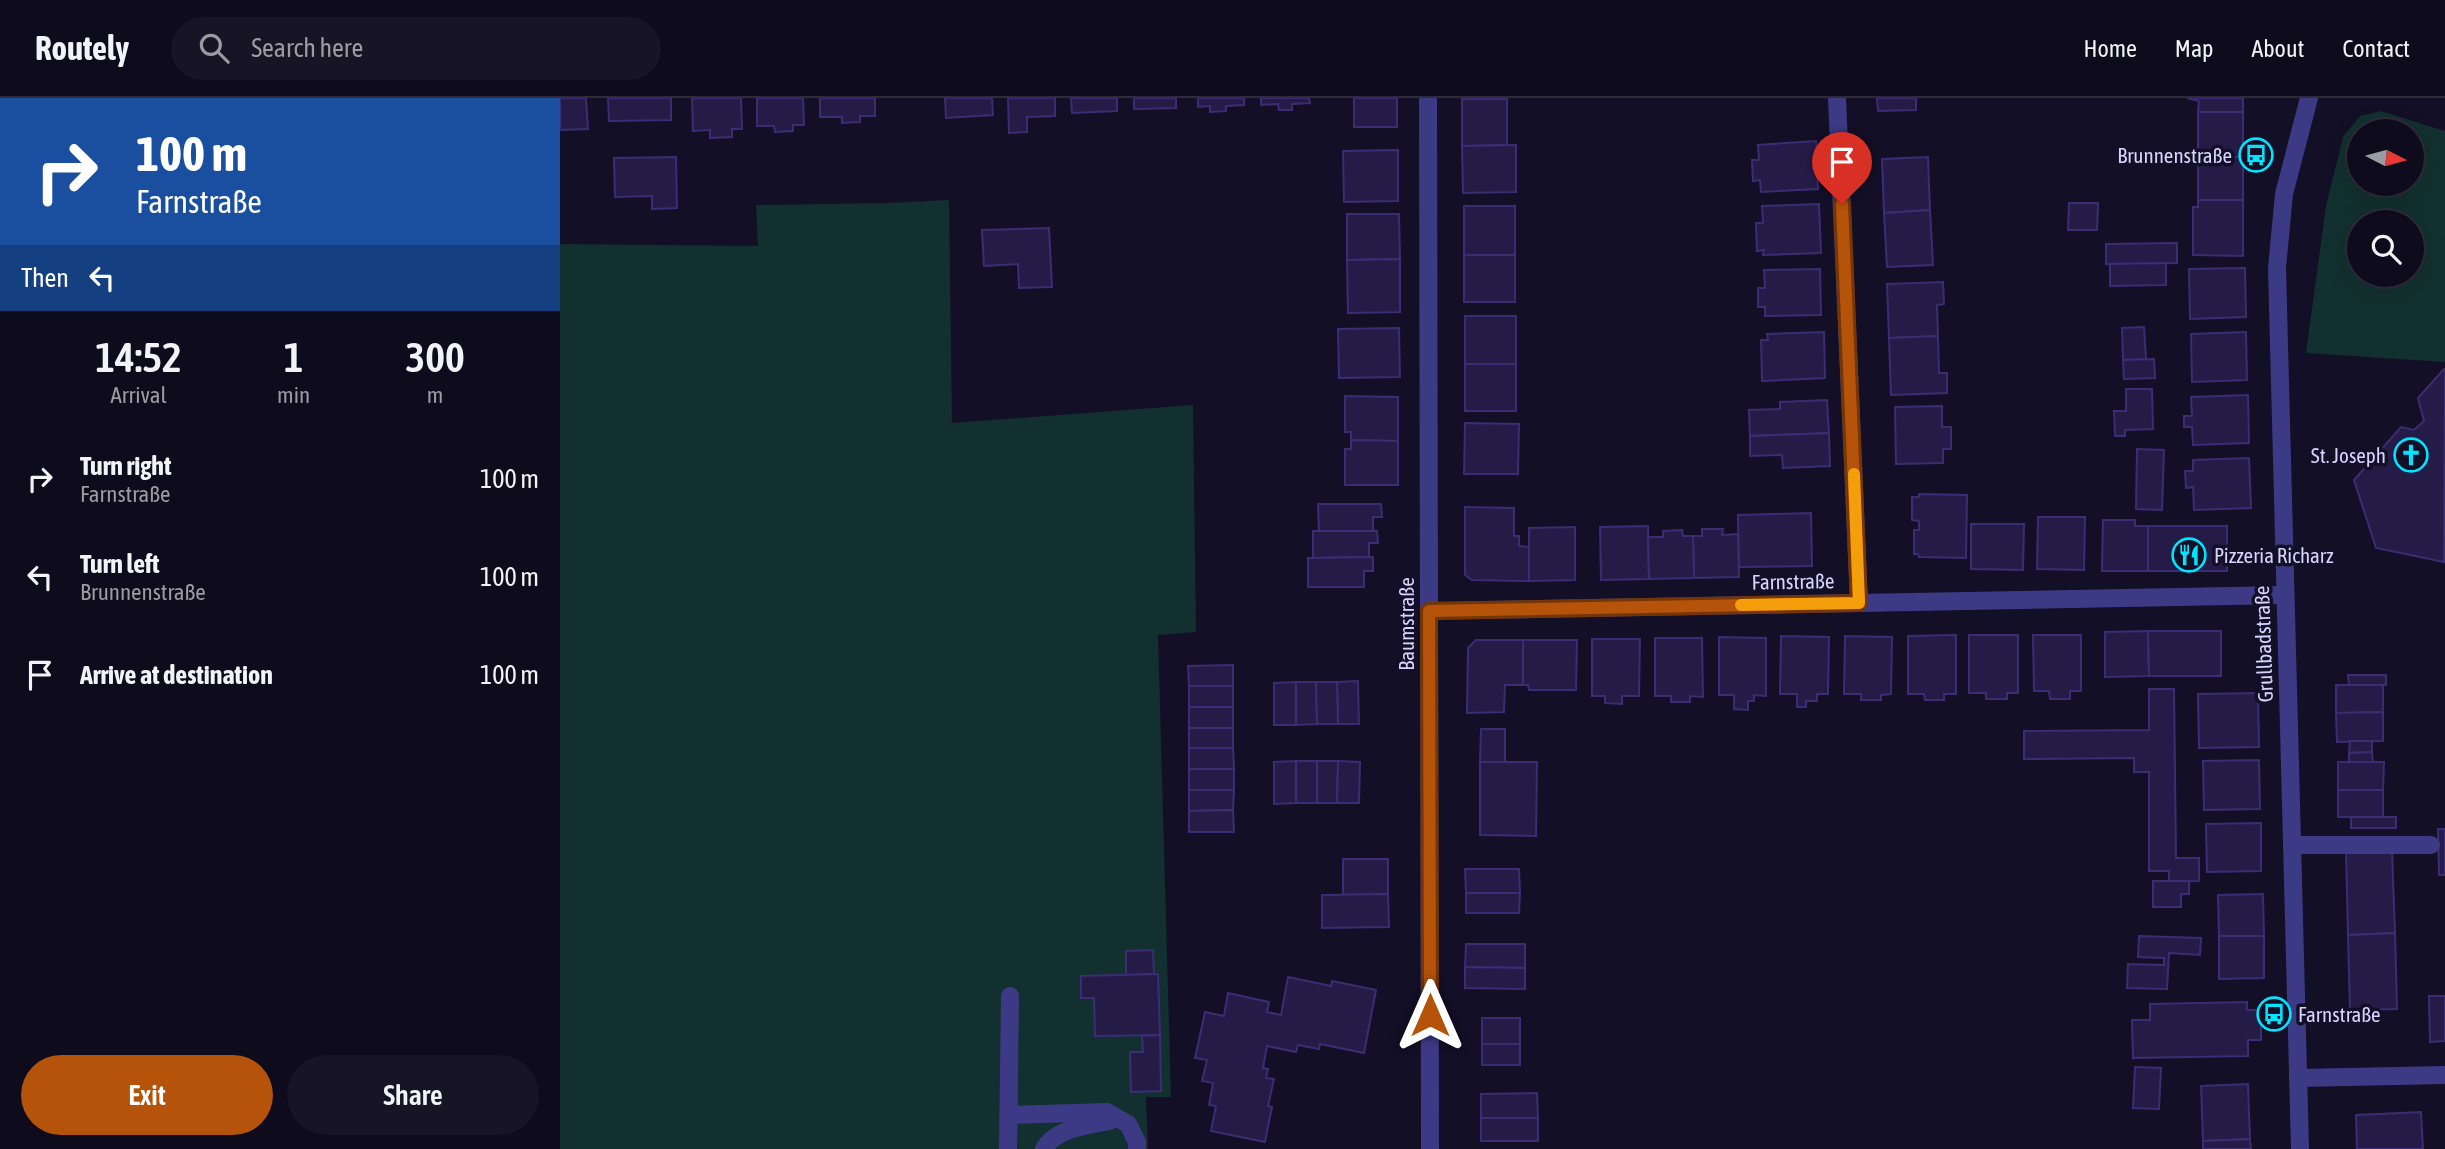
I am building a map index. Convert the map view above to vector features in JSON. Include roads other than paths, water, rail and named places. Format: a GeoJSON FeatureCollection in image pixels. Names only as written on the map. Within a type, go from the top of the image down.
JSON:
{"type":"FeatureCollection","features":[{"type":"Feature","properties":{"kind":"street","name":"Baumstraße"},"geometry":{"type":"LineString","coordinates":[[1428,98],[1430,1149]]}},
{"type":"Feature","properties":{"kind":"street"},"geometry":{"type":"LineString","coordinates":[[1837,98],[1859,603]]}},
{"type":"Feature","properties":{"kind":"street","name":"Grullbadstraße"},"geometry":{"type":"LineString","coordinates":[[2300,1149],[2277,268],[2284,194],[2309,98]]}},
{"type":"Feature","properties":{"kind":"street","name":"Farnstraße"},"geometry":{"type":"LineString","coordinates":[[1429,611],[2284,595]]}},
{"type":"Feature","properties":{"kind":"street"},"geometry":{"type":"LineString","coordinates":[[2292,845],[2431,845]]}},
{"type":"Feature","properties":{"kind":"street"},"geometry":{"type":"LineString","coordinates":[[1008,1149],[1010,996]]}},
{"type":"Feature","properties":{"kind":"street"},"geometry":{"type":"LineString","coordinates":[[2298,1078],[2445,1074]]}},
{"type":"Feature","properties":{"kind":"street"},"geometry":{"type":"LineString","coordinates":[[1009,1115],[1107,1112],[1128,1124],[1137,1142],[1137,1149]]}},
{"type":"Feature","properties":{"kind":"street"},"geometry":{"type":"LineString","coordinates":[[1044,1149],[1048,1143],[1072,1130],[1119,1119]]}},
{"type":"Feature","properties":{"kind":"place","name":"Brunnenstraße"},"geometry":{"type":"Point","coordinates":[2256,155]}},
{"type":"Feature","properties":{"kind":"place","name":"St. Joseph"},"geometry":{"type":"Point","coordinates":[2411,455]}},
{"type":"Feature","properties":{"kind":"place","name":"Pizzeria Richarz"},"geometry":{"type":"Point","coordinates":[2189,555]}},
{"type":"Feature","properties":{"kind":"place","name":"Farnstraße"},"geometry":{"type":"Point","coordinates":[2274,1014]}}]}
